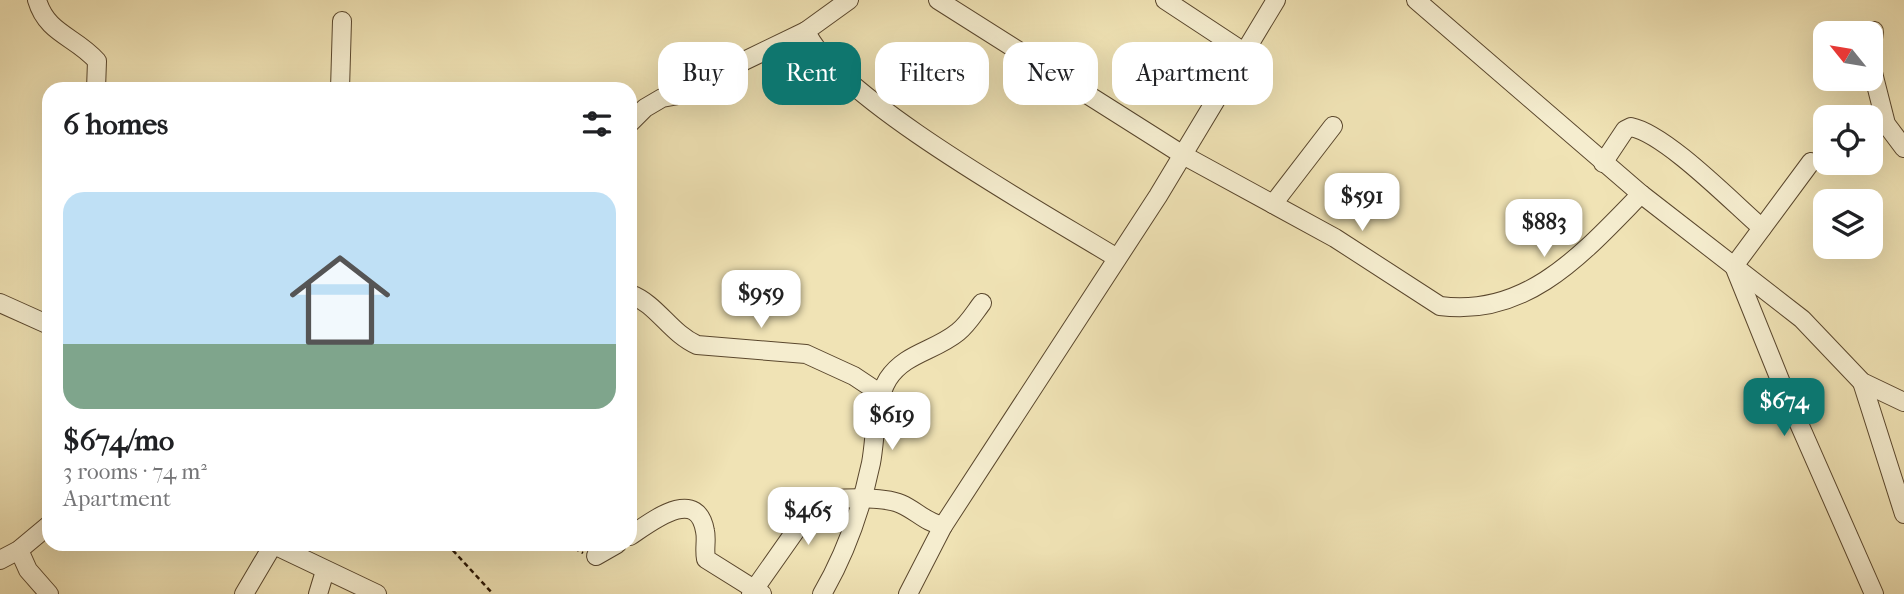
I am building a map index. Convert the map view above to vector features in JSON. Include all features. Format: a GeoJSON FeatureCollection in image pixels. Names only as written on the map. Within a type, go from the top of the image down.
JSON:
{"type":"FeatureCollection","features":[{"type":"Feature","properties":{"kind":"street"},"geometry":{"type":"LineString","coordinates":[[37,0],[47,24],[89,51],[97,61],[96,82]]}},
{"type":"Feature","properties":{"kind":"street"},"geometry":{"type":"LineString","coordinates":[[637,116],[662,98],[695,92],[744,61],[806,32],[849,0]]}},
{"type":"Feature","properties":{"kind":"street"},"geometry":{"type":"LineString","coordinates":[[939,0],[1183,155],[1335,238],[1440,306],[1455,308],[1515,298],[1548,281],[1641,194]]}},
{"type":"Feature","properties":{"kind":"street"},"geometry":{"type":"LineString","coordinates":[[1165,0],[1229,42]]}},
{"type":"Feature","properties":{"kind":"street"},"geometry":{"type":"LineString","coordinates":[[1250,42],[1276,0]]}},
{"type":"Feature","properties":{"kind":"street"},"geometry":{"type":"LineString","coordinates":[[1425,3],[1604,163],[1802,319],[1862,382],[1904,402]]}},
{"type":"Feature","properties":{"kind":"street"},"geometry":{"type":"LineString","coordinates":[[340,82],[342,21]]}},
{"type":"Feature","properties":{"kind":"street"},"geometry":{"type":"LineString","coordinates":[[806,32],[812,45],[847,82],[948,153],[1117,258]]}},
{"type":"Feature","properties":{"kind":"street"},"geometry":{"type":"LineString","coordinates":[[1878,91],[1886,124],[1904,148]]}},
{"type":"Feature","properties":{"kind":"street"},"geometry":{"type":"LineString","coordinates":[[908,594],[943,526],[1213,105]]}},
{"type":"Feature","properties":{"kind":"street"},"geometry":{"type":"LineString","coordinates":[[1273,204],[1333,126]]}},
{"type":"Feature","properties":{"kind":"street"},"geometry":{"type":"LineString","coordinates":[[1604,163],[1625,131],[1631,127],[1639,129],[1659,141],[1762,228]]}},
{"type":"Feature","properties":{"kind":"street"},"geometry":{"type":"LineString","coordinates":[[1734,266],[1811,162]]}},
{"type":"Feature","properties":{"kind":"street"},"geometry":{"type":"LineString","coordinates":[[1734,266],[1782,385],[1874,594]]}},
{"type":"Feature","properties":{"kind":"street"},"geometry":{"type":"LineString","coordinates":[[637,299],[659,315],[683,339],[697,345],[806,354],[855,376],[881,394]]}},
{"type":"Feature","properties":{"kind":"street"},"geometry":{"type":"LineString","coordinates":[[0,303],[42,322]]}},
{"type":"Feature","properties":{"kind":"street"},"geometry":{"type":"LineString","coordinates":[[822,594],[844,556],[861,500],[870,464],[881,394],[898,366],[958,332],[982,303]]}},
{"type":"Feature","properties":{"kind":"street"},"geometry":{"type":"LineString","coordinates":[[1862,382],[1904,514]]}},
{"type":"Feature","properties":{"kind":"street"},"geometry":{"type":"LineString","coordinates":[[637,531],[667,512],[682,507],[693,511],[702,522],[706,533],[706,559],[755,592],[815,503],[889,499],[904,505],[928,522],[943,526]]}},
{"type":"Feature","properties":{"kind":"street"},"geometry":{"type":"LineString","coordinates":[[0,560],[19,550],[42,531]]}},
{"type":"Feature","properties":{"kind":"street"},"geometry":{"type":"LineString","coordinates":[[19,550],[28,570],[49,594]]}},
{"type":"Feature","properties":{"kind":"street"},"geometry":{"type":"LineString","coordinates":[[244,594],[269,551]]}},
{"type":"Feature","properties":{"kind":"street"},"geometry":{"type":"LineString","coordinates":[[284,551],[377,594]]}},
{"type":"Feature","properties":{"kind":"street"},"geometry":{"type":"LineString","coordinates":[[596,555],[604,551]]}},
{"type":"Feature","properties":{"kind":"street"},"geometry":{"type":"LineString","coordinates":[[318,594],[325,571]]}},
{"type":"Feature","properties":{"kind":"path"},"geometry":{"type":"LineString","coordinates":[[453,551],[493,594]]}}]}
